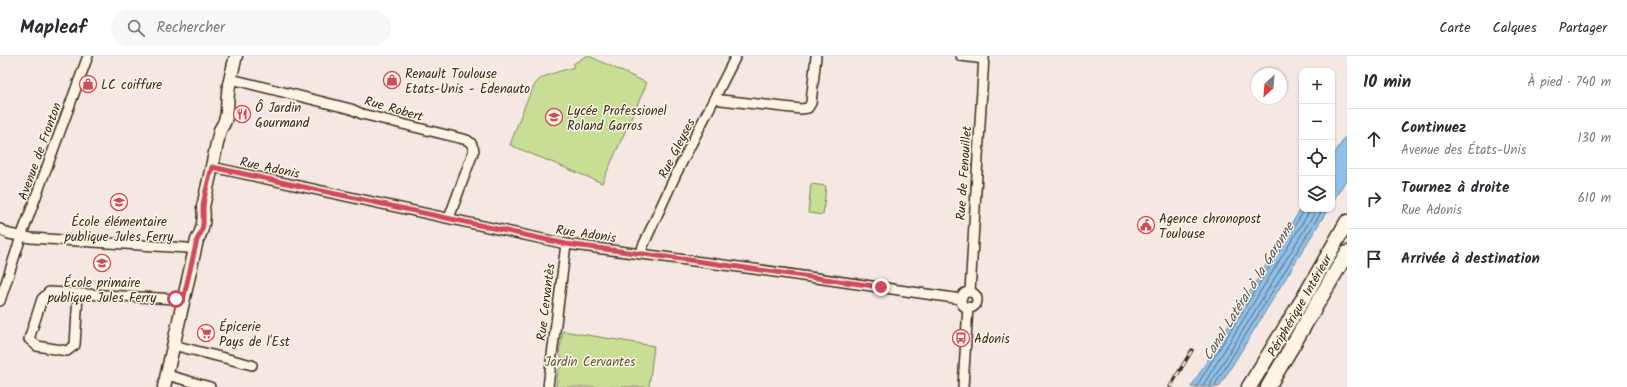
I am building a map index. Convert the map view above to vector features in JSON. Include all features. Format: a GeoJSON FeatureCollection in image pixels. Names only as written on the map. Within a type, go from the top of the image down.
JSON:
{"type":"FeatureCollection","features":[{"type":"Feature","properties":{"kind":"highway","name":"Périphérique Intérieur"},"geometry":{"type":"LineString","coordinates":[[1249,387],[1306,294],[1347,222]]}},
{"type":"Feature","properties":{"kind":"highway"},"geometry":{"type":"LineString","coordinates":[[1268,387],[1347,253]]}},
{"type":"Feature","properties":{"kind":"main road"},"geometry":{"type":"LineString","coordinates":[[166,381],[196,245],[195,232],[199,214],[203,207],[220,130],[219,123],[222,106],[228,95],[236,56]]}},
{"type":"Feature","properties":{"kind":"street","name":"Avenue de Fronton"},"geometry":{"type":"LineString","coordinates":[[0,301],[20,237],[88,56]]}},
{"type":"Feature","properties":{"kind":"street","name":"Rue Gleyses"},"geometry":{"type":"LineString","coordinates":[[641,253],[676,174],[736,56]]}},
{"type":"Feature","properties":{"kind":"street"},"geometry":{"type":"LineString","coordinates":[[716,97],[721,100],[793,108],[808,108],[811,103],[816,56]]}},
{"type":"Feature","properties":{"kind":"street"},"geometry":{"type":"LineString","coordinates":[[961,56],[984,57]]}},
{"type":"Feature","properties":{"kind":"street","name":"Rue de Fenouillet"},"geometry":{"type":"LineString","coordinates":[[970,292],[984,57]]}},
{"type":"Feature","properties":{"kind":"street","name":"Rue Robert"},"geometry":{"type":"LineString","coordinates":[[231,79],[467,140],[471,143],[474,150],[449,218]]}},
{"type":"Feature","properties":{"kind":"street","name":"Rue Adonis"},"geometry":{"type":"LineString","coordinates":[[212,167],[566,244],[641,253],[961,299]]}},
{"type":"Feature","properties":{"kind":"street"},"geometry":{"type":"LineString","coordinates":[[0,229],[20,237],[187,248],[196,245]]}},
{"type":"Feature","properties":{"kind":"street","name":"Rue Cervantès"},"geometry":{"type":"LineString","coordinates":[[548,387],[566,244]]}},
{"type":"Feature","properties":{"kind":"street"},"geometry":{"type":"LineString","coordinates":[[78,294],[75,345],[67,351],[37,346],[29,339],[42,299],[49,292],[183,300]]}},
{"type":"Feature","properties":{"kind":"street"},"geometry":{"type":"LineString","coordinates":[[970,292],[976,295],[977,302],[975,305],[968,307],[963,305],[961,299],[964,294],[970,292]]}},
{"type":"Feature","properties":{"kind":"street"},"geometry":{"type":"LineString","coordinates":[[963,387],[968,307]]}},
{"type":"Feature","properties":{"kind":"street"},"geometry":{"type":"LineString","coordinates":[[174,345],[252,365]]}},
{"type":"Feature","properties":{"kind":"street"},"geometry":{"type":"LineString","coordinates":[[166,381],[210,387]]}},
{"type":"Feature","properties":{"kind":"green space","name":"Lycée Professionel Roland Garros"},"geometry":{"type":"Polygon","coordinates":[[[586,56],[589,56],[647,83],[602,183],[510,145],[523,110],[539,80],[556,72],[574,67],[573,64],[586,56]]]}},
{"type":"Feature","properties":{"kind":"green space"},"geometry":{"type":"Polygon","coordinates":[[[811,184],[826,186],[823,215],[808,213],[811,184]]]}},
{"type":"Feature","properties":{"kind":"green space","name":"Jardin Cervantes"},"geometry":{"type":"Polygon","coordinates":[[[563,331],[654,346],[649,387],[556,387],[558,370],[563,366],[564,360],[559,354],[563,331]]]}},
{"type":"Feature","properties":{"kind":"water"},"geometry":{"type":"Polygon","coordinates":[[[1347,134],[1347,178],[1335,198],[1335,176],[1335,153],[1347,134]]]}},
{"type":"Feature","properties":{"kind":"water"},"geometry":{"type":"Polygon","coordinates":[[[1299,212],[1326,212],[1219,387],[1191,387],[1299,212]]]}},
{"type":"Feature","properties":{"kind":"railway"},"geometry":{"type":"LineString","coordinates":[[1170,387],[1192,350]]}},
{"type":"Feature","properties":{"kind":"place","name":"Renault Toulouse Etats-Unis - Edenauto"},"geometry":{"type":"Point","coordinates":[392,80]}},
{"type":"Feature","properties":{"kind":"place","name":"LC coiffure"},"geometry":{"type":"Point","coordinates":[88,84]}},
{"type":"Feature","properties":{"kind":"place","name":"Ô Jardin Gourmand"},"geometry":{"type":"Point","coordinates":[242,114]}},
{"type":"Feature","properties":{"kind":"place","name":"Lycée Professionel Roland Garros"},"geometry":{"type":"Point","coordinates":[554,117]}},
{"type":"Feature","properties":{"kind":"place","name":"École élémentaire publique Jules Ferry"},"geometry":{"type":"Point","coordinates":[119,202]}},
{"type":"Feature","properties":{"kind":"place","name":"Agence chronopost Toulouse"},"geometry":{"type":"Point","coordinates":[1146,225]}},
{"type":"Feature","properties":{"kind":"place","name":"École primaire publique Jules Ferry"},"geometry":{"type":"Point","coordinates":[102,263]}},
{"type":"Feature","properties":{"kind":"place","name":"Épicerie Pays de l'Est"},"geometry":{"type":"Point","coordinates":[206,333]}},
{"type":"Feature","properties":{"kind":"place","name":"Adonis"},"geometry":{"type":"Point","coordinates":[961,338]}},
{"type":"Feature","properties":{"kind":"route"},"geometry":{"type":"LineString","coordinates":[[176,299],[183,300],[197,240],[201,233],[204,216],[203,207],[212,167],[566,244],[590,246],[881,287]]}},
{"type":"Feature","properties":{"kind":"water label","name":"Canal Latéral à la Garonne"},"geometry":{"type":"Point","coordinates":[1248,291]}}]}
